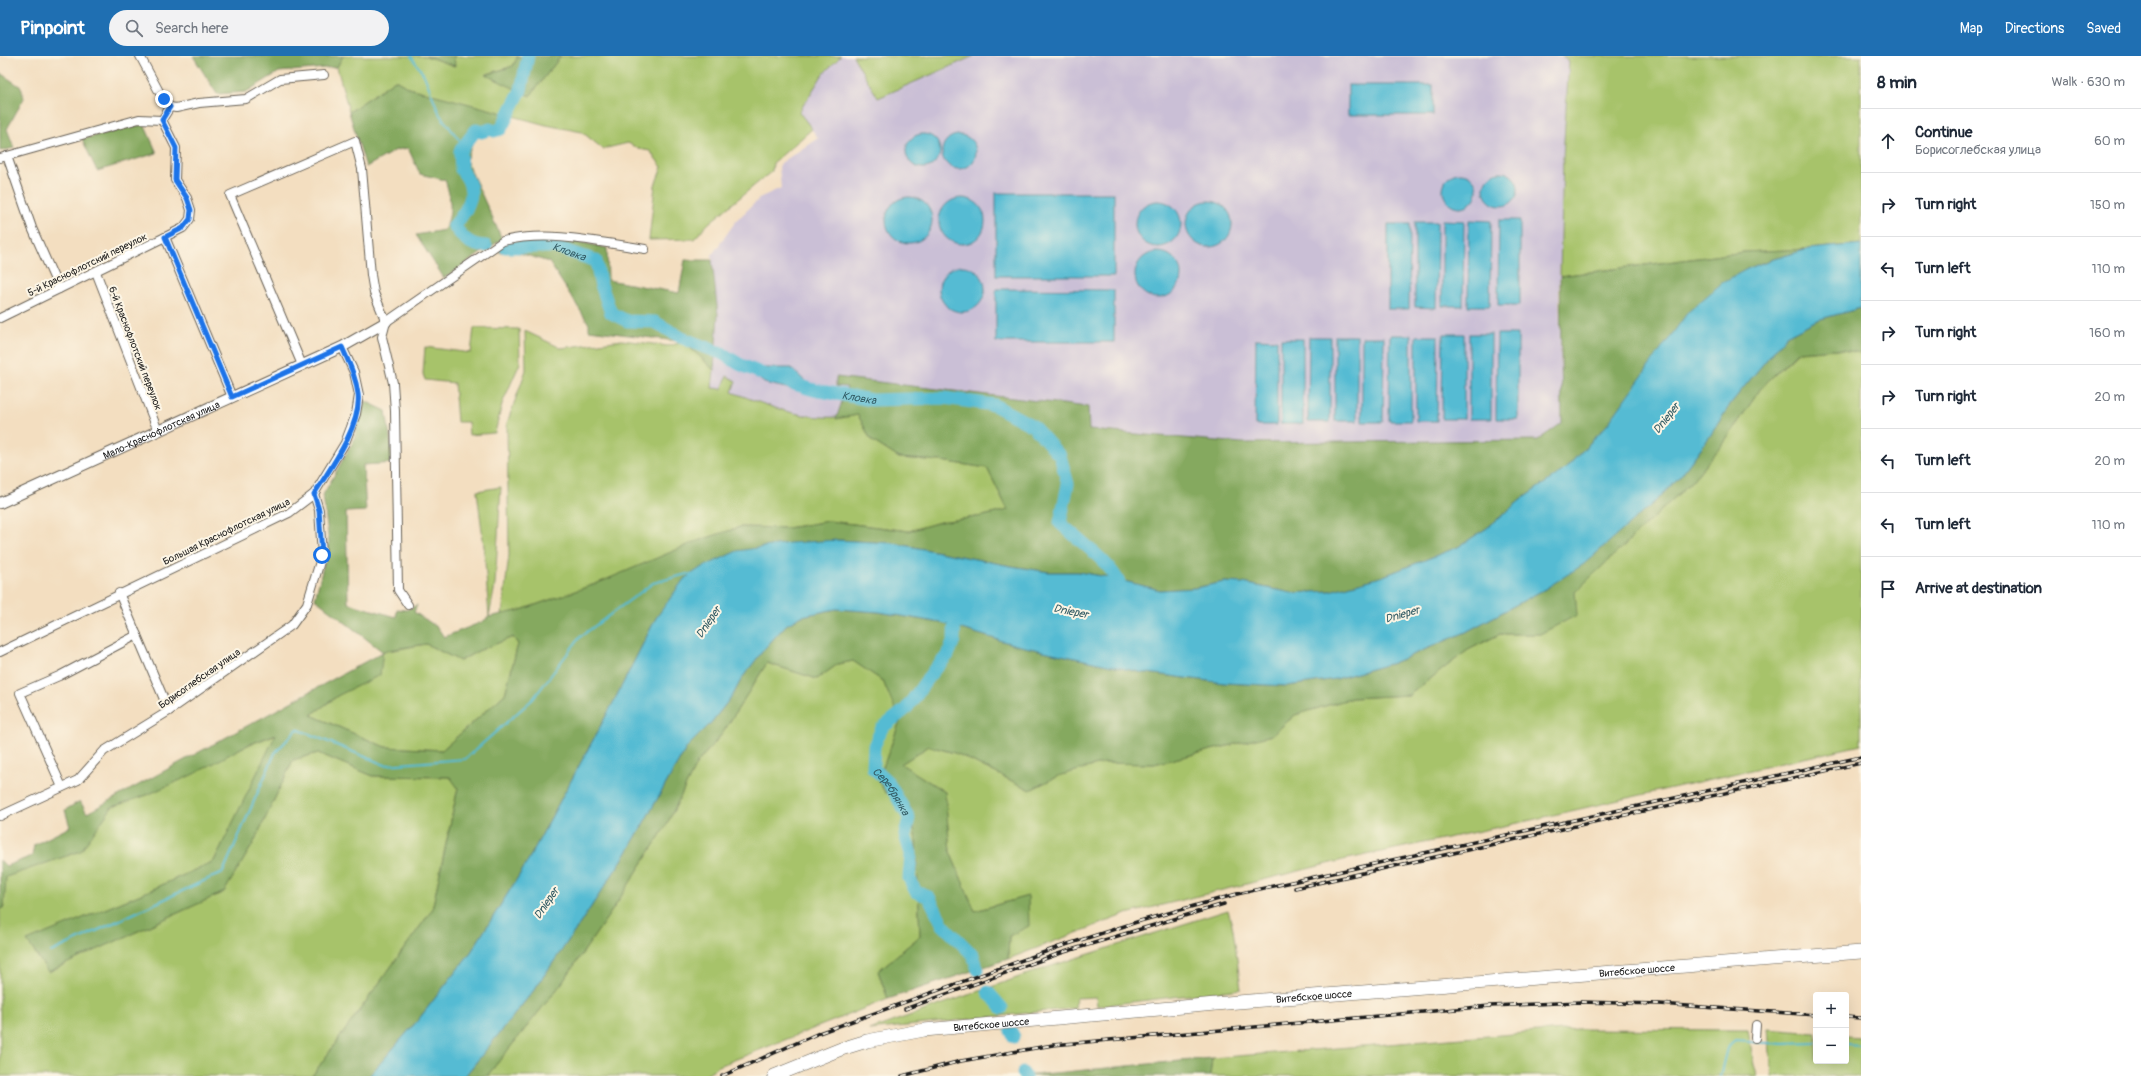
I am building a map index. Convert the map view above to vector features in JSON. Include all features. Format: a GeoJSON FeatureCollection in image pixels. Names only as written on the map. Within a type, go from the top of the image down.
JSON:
{"type":"FeatureCollection","features":[{"type":"Feature","properties":{"kind":"main road","name":"Витебское шоссе"},"geometry":{"type":"LineString","coordinates":[[774,1076],[805,1062],[867,1041],[899,1034],[945,1028],[1861,952]]}},
{"type":"Feature","properties":{"kind":"street"},"geometry":{"type":"LineString","coordinates":[[140,56],[164,99],[170,107],[176,108],[199,103],[246,99],[280,79],[324,75]]}},
{"type":"Feature","properties":{"kind":"street"},"geometry":{"type":"LineString","coordinates":[[59,289],[3,157],[139,119],[162,120],[170,107]]}},
{"type":"Feature","properties":{"kind":"street","name":"5-й Краснофлотский переулок"},"geometry":{"type":"LineString","coordinates":[[0,318],[183,228],[190,219],[191,210],[187,198],[175,180],[176,148],[162,120]]}},
{"type":"Feature","properties":{"kind":"street"},"geometry":{"type":"LineString","coordinates":[[302,365],[230,195],[355,141],[362,169],[371,275],[374,293],[386,322],[382,337],[393,383],[395,411],[398,590],[408,605]]}},
{"type":"Feature","properties":{"kind":"street"},"geometry":{"type":"LineString","coordinates":[[386,322],[503,241],[523,236],[557,236],[645,249]]}},
{"type":"Feature","properties":{"kind":"street"},"geometry":{"type":"LineString","coordinates":[[165,237],[232,397]]}},
{"type":"Feature","properties":{"kind":"street","name":"6-й Краснофлотский переулок"},"geometry":{"type":"LineString","coordinates":[[96,272],[158,431]]}},
{"type":"Feature","properties":{"kind":"street","name":"Мало-Краснофлотская улица"},"geometry":{"type":"LineString","coordinates":[[0,502],[342,347],[386,322]]}},
{"type":"Feature","properties":{"kind":"street","name":"Большая Краснофлотская улица"},"geometry":{"type":"LineString","coordinates":[[0,652],[119,593],[289,513],[314,494],[346,443],[356,414],[359,395],[354,372],[342,347]]}},
{"type":"Feature","properties":{"kind":"street","name":"Борисоглебская улица"},"geometry":{"type":"LineString","coordinates":[[0,816],[78,780],[104,751],[169,711],[292,625],[307,604],[322,555],[319,510],[314,494]]}},
{"type":"Feature","properties":{"kind":"street"},"geometry":{"type":"LineString","coordinates":[[119,593],[169,711]]}},
{"type":"Feature","properties":{"kind":"street"},"geometry":{"type":"LineString","coordinates":[[62,787],[20,693],[59,676],[137,635]]}},
{"type":"Feature","properties":{"kind":"street"},"geometry":{"type":"LineString","coordinates":[[1755,1038],[1756,1025]]}},
{"type":"Feature","properties":{"kind":"shaded area"},"geometry":{"type":"Polygon","coordinates":[[[841,56],[853,56],[878,98],[974,56],[1562,56],[1569,60],[1563,157],[1559,290],[1562,423],[1538,440],[1242,443],[1089,430],[1088,407],[847,387],[836,419],[789,414],[732,392],[736,381],[727,376],[722,389],[712,388],[718,315],[712,255],[736,221],[761,197],[781,188],[779,167],[781,163],[818,138],[799,112],[823,74],[841,56]]]}},
{"type":"Feature","properties":{"kind":"green space"},"geometry":{"type":"Polygon","coordinates":[[[193,56],[343,56],[337,67],[279,72],[246,92],[217,94],[193,56]]]}},
{"type":"Feature","properties":{"kind":"green space"},"geometry":{"type":"Polygon","coordinates":[[[343,56],[426,56],[454,66],[454,56],[518,56],[513,66],[487,74],[530,96],[561,56],[841,56],[823,74],[799,112],[812,129],[773,163],[772,171],[709,223],[694,239],[649,240],[655,185],[662,167],[650,151],[639,149],[628,143],[603,149],[582,132],[546,125],[409,88],[395,80],[349,112],[337,67],[343,56]]]}},
{"type":"Feature","properties":{"kind":"green space"},"geometry":{"type":"Polygon","coordinates":[[[426,56],[454,56],[455,66],[426,56]]]}},
{"type":"Feature","properties":{"kind":"green space"},"geometry":{"type":"Polygon","coordinates":[[[518,56],[561,56],[530,96],[486,75],[513,66],[518,56]]]}},
{"type":"Feature","properties":{"kind":"green space"},"geometry":{"type":"Polygon","coordinates":[[[853,56],[974,56],[878,98],[853,56]]]}},
{"type":"Feature","properties":{"kind":"green space"},"geometry":{"type":"Polygon","coordinates":[[[1562,56],[1861,56],[1861,244],[1808,249],[1744,252],[1560,276],[1563,157],[1569,61],[1562,56]]]}},
{"type":"Feature","properties":{"kind":"green space"},"geometry":{"type":"Polygon","coordinates":[[[0,73],[21,87],[24,98],[7,129],[14,148],[0,151],[0,73]]]}},
{"type":"Feature","properties":{"kind":"green space"},"geometry":{"type":"Polygon","coordinates":[[[395,80],[409,88],[511,115],[502,131],[488,135],[476,135],[466,160],[502,239],[444,278],[416,235],[444,230],[450,212],[449,192],[445,180],[420,174],[408,148],[396,150],[366,167],[349,112],[395,80]]]}},
{"type":"Feature","properties":{"kind":"green space"},"geometry":{"type":"Polygon","coordinates":[[[144,124],[157,153],[97,171],[82,139],[144,124]]]}},
{"type":"Feature","properties":{"kind":"green space"},"geometry":{"type":"Polygon","coordinates":[[[566,239],[607,248],[608,280],[679,293],[685,260],[712,260],[718,315],[714,370],[684,342],[589,330],[589,324],[549,262],[516,252],[499,252],[509,243],[566,239]]]}},
{"type":"Feature","properties":{"kind":"green space"},"geometry":{"type":"Polygon","coordinates":[[[1808,249],[1767,261],[1747,269],[1627,398],[1607,425],[1564,470],[1523,498],[1487,528],[1458,547],[1381,577],[1330,591],[1292,593],[1243,583],[1224,582],[1195,588],[1160,590],[1108,577],[1078,572],[1049,572],[1011,566],[893,543],[837,540],[656,618],[614,701],[525,866],[471,952],[418,1020],[369,1076],[312,1076],[432,910],[458,788],[450,777],[373,776],[318,753],[293,760],[253,844],[224,892],[48,972],[27,941],[151,890],[214,861],[276,734],[243,747],[196,773],[147,795],[112,807],[81,851],[6,877],[4,907],[0,911],[0,860],[6,866],[32,856],[34,845],[70,827],[65,810],[80,801],[87,813],[383,652],[315,599],[329,543],[323,495],[353,442],[365,401],[386,411],[394,463],[363,465],[366,511],[346,512],[348,603],[396,617],[397,609],[406,610],[417,605],[414,612],[437,627],[444,637],[482,622],[489,617],[521,610],[598,583],[697,541],[740,527],[787,528],[829,521],[909,531],[940,522],[983,516],[1008,510],[987,468],[941,461],[899,458],[871,440],[858,415],[836,419],[847,387],[836,386],[836,377],[1088,407],[1089,430],[1242,443],[1538,440],[1562,423],[1560,276],[1744,252],[1808,249]],[[513,637],[478,651],[460,661],[426,644],[383,651],[380,675],[339,695],[311,715],[385,747],[442,750],[505,694],[518,644],[513,637]]]}},
{"type":"Feature","properties":{"kind":"green space"},"geometry":{"type":"Polygon","coordinates":[[[1861,308],[1861,353],[1835,349],[1797,352],[1761,388],[1724,443],[1689,484],[1575,592],[1577,615],[1540,634],[1500,634],[1468,650],[1409,695],[1352,698],[1295,715],[1272,735],[1154,764],[1104,763],[1058,776],[1030,790],[958,754],[929,746],[901,764],[945,792],[950,852],[975,911],[1028,896],[1029,926],[1009,936],[1008,959],[888,999],[878,971],[920,936],[916,840],[910,807],[885,792],[878,781],[900,721],[883,681],[853,661],[838,664],[817,679],[767,663],[722,734],[697,763],[666,826],[613,909],[562,983],[487,1076],[465,1076],[534,990],[577,928],[626,854],[687,747],[710,724],[733,695],[742,678],[765,648],[786,625],[802,616],[836,609],[879,612],[941,623],[1016,645],[1139,672],[1224,683],[1287,686],[1336,679],[1393,663],[1466,632],[1545,589],[1625,527],[1658,499],[1681,475],[1710,436],[1731,403],[1786,336],[1817,320],[1861,308]]]}},
{"type":"Feature","properties":{"kind":"green space"},"geometry":{"type":"Polygon","coordinates":[[[474,328],[519,329],[520,363],[502,404],[495,433],[469,435],[468,422],[457,422],[454,383],[425,380],[423,374],[425,347],[471,353],[474,328]]]}},
{"type":"Feature","properties":{"kind":"green space"},"geometry":{"type":"Polygon","coordinates":[[[525,331],[561,348],[622,340],[668,346],[684,342],[714,370],[712,388],[722,389],[727,376],[736,381],[732,392],[778,409],[808,416],[840,417],[858,415],[871,440],[899,458],[941,461],[987,468],[1008,510],[983,516],[940,522],[909,531],[829,521],[787,528],[740,527],[598,583],[521,610],[502,615],[509,555],[507,423],[526,370],[525,331]]]}},
{"type":"Feature","properties":{"kind":"green space"},"geometry":{"type":"Polygon","coordinates":[[[1835,349],[1861,353],[1861,745],[1518,823],[1343,860],[1126,914],[1008,959],[1009,936],[1028,896],[975,911],[950,852],[945,792],[901,764],[929,746],[958,754],[1030,790],[1058,776],[1104,763],[1154,764],[1272,735],[1295,715],[1352,698],[1409,695],[1468,650],[1500,634],[1540,634],[1574,592],[1689,484],[1724,443],[1761,388],[1798,352],[1835,349]]]}},
{"type":"Feature","properties":{"kind":"green space"},"geometry":{"type":"Polygon","coordinates":[[[501,487],[495,585],[489,617],[484,547],[477,491],[501,487]]]}},
{"type":"Feature","properties":{"kind":"green space"},"geometry":{"type":"Polygon","coordinates":[[[513,637],[518,644],[505,694],[442,750],[385,747],[311,715],[339,695],[383,652],[426,644],[460,661],[478,651],[513,637]]]}},
{"type":"Feature","properties":{"kind":"green space"},"geometry":{"type":"Polygon","coordinates":[[[853,661],[883,681],[900,721],[878,781],[885,792],[910,807],[916,840],[920,936],[878,971],[888,999],[719,1066],[703,1076],[487,1076],[562,983],[613,909],[666,826],[697,763],[722,734],[767,663],[817,679],[838,664],[853,661]]]}},
{"type":"Feature","properties":{"kind":"green space"},"geometry":{"type":"Polygon","coordinates":[[[277,734],[214,861],[151,890],[28,941],[48,972],[224,892],[253,844],[293,760],[318,753],[373,776],[450,777],[458,787],[432,910],[312,1076],[0,1076],[0,911],[4,907],[5,877],[80,851],[112,807],[147,795],[243,747],[277,734]]]}},
{"type":"Feature","properties":{"kind":"green space"},"geometry":{"type":"Polygon","coordinates":[[[1228,910],[1233,929],[1241,989],[1097,1006],[1096,997],[1076,998],[1075,1008],[869,1030],[1042,969],[1228,910]]]}},
{"type":"Feature","properties":{"kind":"green space"},"geometry":{"type":"Polygon","coordinates":[[[1576,1029],[1748,1030],[1754,1065],[1758,1076],[1210,1076],[1212,1058],[1576,1029]]]}},
{"type":"Feature","properties":{"kind":"green space"},"geometry":{"type":"Polygon","coordinates":[[[1768,1029],[1813,1033],[1813,1064],[1849,1064],[1849,1036],[1861,1037],[1861,1076],[1772,1076],[1768,1029]]]}},
{"type":"Feature","properties":{"kind":"green space"},"geometry":{"type":"Polygon","coordinates":[[[1212,1058],[1210,1076],[1022,1076],[1212,1058]]]}},
{"type":"Feature","properties":{"kind":"water"},"geometry":{"type":"Polygon","coordinates":[[[1348,85],[1433,85],[1433,115],[1348,115],[1348,85]]]}},
{"type":"Feature","properties":{"kind":"water"},"geometry":{"type":"Polygon","coordinates":[[[920,134],[926,134],[930,135],[937,141],[940,151],[939,158],[933,165],[926,168],[920,168],[916,167],[909,161],[906,154],[906,148],[907,144],[913,137],[920,134]]]}},
{"type":"Feature","properties":{"kind":"water"},"geometry":{"type":"Polygon","coordinates":[[[956,135],[962,135],[966,136],[973,142],[976,152],[975,159],[969,166],[962,169],[956,169],[952,168],[945,162],[942,155],[942,149],[943,145],[949,138],[956,135]]]}},
{"type":"Feature","properties":{"kind":"water"},"geometry":{"type":"Polygon","coordinates":[[[1498,172],[1504,172],[1508,173],[1515,179],[1518,189],[1517,196],[1511,203],[1504,206],[1498,206],[1494,205],[1487,199],[1484,192],[1484,186],[1485,182],[1491,175],[1498,172]]]}},
{"type":"Feature","properties":{"kind":"water"},"geometry":{"type":"Polygon","coordinates":[[[1457,173],[1463,173],[1467,174],[1474,180],[1477,190],[1476,197],[1470,204],[1463,207],[1457,207],[1453,206],[1446,200],[1443,193],[1443,187],[1444,183],[1450,176],[1457,173]]]}},
{"type":"Feature","properties":{"kind":"water"},"geometry":{"type":"Polygon","coordinates":[[[996,193],[1114,193],[1114,276],[996,276],[996,193]]]}},
{"type":"Feature","properties":{"kind":"water"},"geometry":{"type":"Polygon","coordinates":[[[905,197],[913,197],[922,201],[928,207],[932,220],[928,233],[922,239],[913,243],[905,243],[896,239],[890,233],[886,224],[886,216],[890,207],[896,201],[905,197]]]}},
{"type":"Feature","properties":{"kind":"water"},"geometry":{"type":"Polygon","coordinates":[[[958,198],[966,198],[975,202],[981,208],[985,221],[981,234],[975,240],[966,244],[958,244],[949,240],[943,234],[939,225],[939,217],[943,208],[949,202],[958,198]]]}},
{"type":"Feature","properties":{"kind":"water"},"geometry":{"type":"Polygon","coordinates":[[[1154,201],[1162,201],[1171,205],[1177,211],[1181,224],[1177,237],[1171,243],[1162,247],[1154,247],[1145,243],[1139,237],[1135,228],[1135,220],[1139,211],[1145,205],[1154,201]]]}},
{"type":"Feature","properties":{"kind":"water"},"geometry":{"type":"Polygon","coordinates":[[[1205,201],[1213,201],[1222,205],[1228,211],[1232,224],[1228,237],[1222,243],[1213,247],[1205,247],[1196,243],[1190,237],[1186,228],[1186,220],[1190,211],[1196,205],[1205,201]]]}},
{"type":"Feature","properties":{"kind":"water"},"geometry":{"type":"Polygon","coordinates":[[[1442,220],[1464,221],[1463,306],[1442,306],[1442,220]]]}},
{"type":"Feature","properties":{"kind":"water"},"geometry":{"type":"Polygon","coordinates":[[[1469,220],[1491,221],[1490,306],[1468,306],[1469,220]]]}},
{"type":"Feature","properties":{"kind":"water"},"geometry":{"type":"Polygon","coordinates":[[[1499,220],[1520,220],[1520,305],[1498,305],[1499,220]]]}},
{"type":"Feature","properties":{"kind":"water"},"geometry":{"type":"Polygon","coordinates":[[[1415,222],[1437,222],[1436,308],[1415,307],[1415,222]]]}},
{"type":"Feature","properties":{"kind":"water"},"geometry":{"type":"Polygon","coordinates":[[[1388,224],[1410,224],[1409,309],[1388,309],[1388,224]]]}},
{"type":"Feature","properties":{"kind":"water","name":"Dnieper"},"geometry":{"type":"Polygon","coordinates":[[[1861,244],[1861,308],[1817,320],[1786,336],[1731,403],[1710,436],[1681,475],[1658,499],[1584,564],[1545,589],[1466,632],[1393,663],[1336,679],[1287,686],[1224,683],[1139,672],[1016,645],[941,623],[879,612],[836,609],[802,616],[786,625],[765,648],[742,678],[733,695],[710,724],[687,747],[626,854],[577,928],[534,990],[465,1076],[369,1076],[418,1020],[471,952],[525,866],[614,701],[656,618],[684,579],[699,569],[737,551],[789,543],[837,540],[893,543],[1011,566],[1049,572],[1078,572],[1108,577],[1160,590],[1195,588],[1224,582],[1243,583],[1292,593],[1330,591],[1381,577],[1458,547],[1487,528],[1523,498],[1564,470],[1607,425],[1688,312],[1723,282],[1747,269],[1767,261],[1808,249],[1861,244]]]}},
{"type":"Feature","properties":{"kind":"water"},"geometry":{"type":"Polygon","coordinates":[[[1154,252],[1162,252],[1171,256],[1177,262],[1181,275],[1177,288],[1171,294],[1162,298],[1154,298],[1145,294],[1139,288],[1135,279],[1135,271],[1139,262],[1145,256],[1154,252]]]}},
{"type":"Feature","properties":{"kind":"water"},"geometry":{"type":"Polygon","coordinates":[[[958,266],[966,266],[975,270],[981,276],[985,289],[981,302],[975,308],[966,312],[958,312],[949,308],[943,302],[939,293],[939,285],[943,276],[949,270],[958,266]]]}},
{"type":"Feature","properties":{"kind":"water"},"geometry":{"type":"Polygon","coordinates":[[[996,289],[1114,290],[1114,342],[996,342],[996,289]]]}},
{"type":"Feature","properties":{"kind":"water"},"geometry":{"type":"Polygon","coordinates":[[[1443,334],[1464,334],[1464,419],[1442,419],[1443,334]]]}},
{"type":"Feature","properties":{"kind":"water"},"geometry":{"type":"Polygon","coordinates":[[[1469,334],[1491,334],[1491,419],[1469,419],[1469,334]]]}},
{"type":"Feature","properties":{"kind":"water"},"geometry":{"type":"Polygon","coordinates":[[[1497,334],[1518,334],[1518,419],[1496,419],[1497,334]]]}},
{"type":"Feature","properties":{"kind":"water"},"geometry":{"type":"Polygon","coordinates":[[[1390,335],[1411,335],[1411,421],[1389,421],[1390,335]]]}},
{"type":"Feature","properties":{"kind":"water"},"geometry":{"type":"Polygon","coordinates":[[[1335,336],[1357,336],[1357,421],[1335,421],[1335,336]]]}},
{"type":"Feature","properties":{"kind":"water"},"geometry":{"type":"Polygon","coordinates":[[[1416,336],[1438,336],[1437,421],[1416,421],[1416,336]]]}},
{"type":"Feature","properties":{"kind":"water"},"geometry":{"type":"Polygon","coordinates":[[[1309,337],[1330,337],[1330,422],[1308,422],[1309,337]]]}},
{"type":"Feature","properties":{"kind":"water"},"geometry":{"type":"Polygon","coordinates":[[[1362,337],[1384,337],[1383,422],[1362,422],[1362,337]]]}},
{"type":"Feature","properties":{"kind":"water"},"geometry":{"type":"Polygon","coordinates":[[[1256,339],[1277,340],[1277,425],[1255,425],[1256,339]]]}},
{"type":"Feature","properties":{"kind":"water"},"geometry":{"type":"Polygon","coordinates":[[[1281,339],[1303,339],[1303,424],[1281,424],[1281,339]]]}},
{"type":"Feature","properties":{"kind":"water"},"geometry":{"type":"Polygon","coordinates":[[[747,368],[791,368],[808,384],[799,391],[764,383],[747,368]]]}},
{"type":"Feature","properties":{"kind":"waterway"},"geometry":{"type":"LineString","coordinates":[[411,56],[424,75],[440,115],[464,146]]}},
{"type":"Feature","properties":{"kind":"waterway","name":"Кловка"},"geometry":{"type":"LineString","coordinates":[[486,246],[471,243],[461,235],[454,226],[468,206],[471,192],[467,178],[461,170],[460,151],[476,130],[482,132],[490,129],[494,131],[501,129],[521,90],[528,56]]}},
{"type":"Feature","properties":{"kind":"waterway","name":"Кловка"},"geometry":{"type":"LineString","coordinates":[[505,247],[556,247],[596,261],[600,282],[611,313],[627,321],[655,322],[682,338],[723,354],[739,364],[763,374]]}},
{"type":"Feature","properties":{"kind":"waterway","name":"Кловка"},"geometry":{"type":"LineString","coordinates":[[788,382],[814,390],[872,400],[944,398],[994,405],[1033,426],[1060,456],[1068,484],[1060,523],[1107,565],[1115,575],[1120,585],[1122,594]]}},
{"type":"Feature","properties":{"kind":"waterway"},"geometry":{"type":"LineString","coordinates":[[51,952],[223,872],[275,753],[297,729],[385,765],[465,759],[533,699],[580,637],[653,583],[687,574],[692,575]]}},
{"type":"Feature","properties":{"kind":"waterway","name":"Серебрянка"},"geometry":{"type":"LineString","coordinates":[[955,610],[954,640],[948,655],[933,671],[906,709],[882,728],[874,746],[873,768],[888,782],[909,818],[905,835],[911,854],[909,878],[916,892],[929,897],[943,925],[973,955],[978,970]]}},
{"type":"Feature","properties":{"kind":"waterway","name":"Серебрянка"},"geometry":{"type":"LineString","coordinates":[[988,992],[1002,1008]]}},
{"type":"Feature","properties":{"kind":"waterway","name":"Серебрянка"},"geometry":{"type":"LineString","coordinates":[[1011,1031],[1014,1037]]}},
{"type":"Feature","properties":{"kind":"waterway"},"geometry":{"type":"LineString","coordinates":[[1720,1076],[1727,1048],[1735,1041],[1783,1044],[1813,1043]]}},
{"type":"Feature","properties":{"kind":"waterway"},"geometry":{"type":"LineString","coordinates":[[1849,1044],[1861,1045]]}},
{"type":"Feature","properties":{"kind":"railway"},"geometry":{"type":"LineString","coordinates":[[722,1076],[819,1033],[1059,947],[1140,921],[1237,894],[1861,757]]}},
{"type":"Feature","properties":{"kind":"railway"},"geometry":{"type":"LineString","coordinates":[[1295,888],[1861,763]]}},
{"type":"Feature","properties":{"kind":"railway"},"geometry":{"type":"LineString","coordinates":[[905,1009],[1061,953],[1224,904]]}},
{"type":"Feature","properties":{"kind":"railway"},"geometry":{"type":"LineString","coordinates":[[902,1076],[961,1061],[1053,1045],[1490,1006],[1580,1002],[1659,1004],[1813,1015]]}},
{"type":"Feature","properties":{"kind":"railway"},"geometry":{"type":"LineString","coordinates":[[1849,1017],[1861,1018]]}},
{"type":"Feature","properties":{"kind":"route"},"geometry":{"type":"LineString","coordinates":[[164,99],[170,107],[162,120],[176,148],[175,180],[187,198],[191,210],[190,219],[183,228],[165,237],[232,397],[342,347],[354,372],[359,395],[356,414],[346,443],[314,494],[319,510],[322,555]]}}]}
